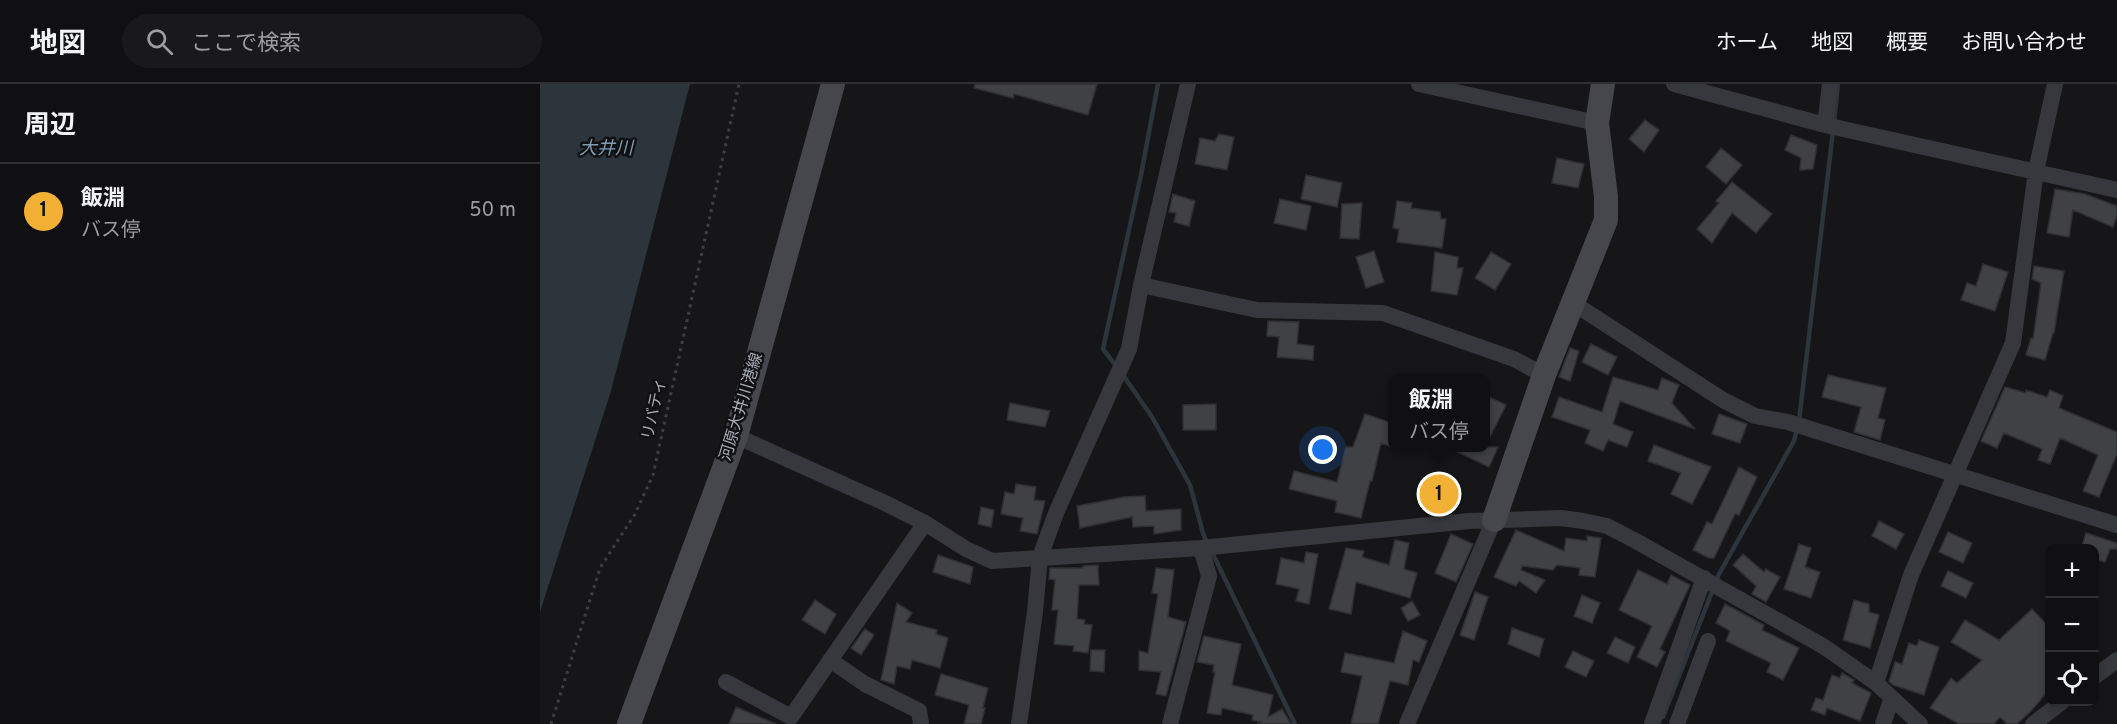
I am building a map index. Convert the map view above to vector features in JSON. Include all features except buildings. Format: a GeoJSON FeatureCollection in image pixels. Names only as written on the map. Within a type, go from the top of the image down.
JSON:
{"type":"FeatureCollection","features":[{"type":"Feature","properties":{"kind":"main road","name":"河原大井川港線"},"geometry":{"type":"LineString","coordinates":[[629,724],[736,436],[833,84]]}},
{"type":"Feature","properties":{"kind":"main road"},"geometry":{"type":"LineString","coordinates":[[1494,520],[1544,375],[1606,220],[1606,197],[1597,123],[1603,84]]}},
{"type":"Feature","properties":{"kind":"street"},"geometry":{"type":"LineString","coordinates":[[1020,724],[1040,557],[1056,513],[1126,356],[1188,84]]}},
{"type":"Feature","properties":{"kind":"street"},"geometry":{"type":"LineString","coordinates":[[1419,84],[1597,123]]}},
{"type":"Feature","properties":{"kind":"street"},"geometry":{"type":"LineString","coordinates":[[1674,84],[1826,125],[2117,190]]}},
{"type":"Feature","properties":{"kind":"street"},"geometry":{"type":"LineString","coordinates":[[1826,125],[1830,84]]}},
{"type":"Feature","properties":{"kind":"street"},"geometry":{"type":"LineString","coordinates":[[1876,683],[1911,575],[2013,343],[2037,171],[2055,84]]}},
{"type":"Feature","properties":{"kind":"street"},"geometry":{"type":"LineString","coordinates":[[1141,285],[1257,310],[1383,313],[1514,359],[1544,375]]}},
{"type":"Feature","properties":{"kind":"street"},"geometry":{"type":"LineString","coordinates":[[1573,303],[1723,400],[1755,416],[1788,422],[2117,525]]}},
{"type":"Feature","properties":{"kind":"street"},"geometry":{"type":"LineString","coordinates":[[736,436],[925,523],[966,549],[992,561],[1209,547],[1442,523],[1494,520],[1561,518],[1607,526],[1705,578],[1823,646],[1876,683],[1920,724]]}},
{"type":"Feature","properties":{"kind":"street"},"geometry":{"type":"LineString","coordinates":[[1407,724],[1494,520]]}},
{"type":"Feature","properties":{"kind":"street"},"geometry":{"type":"LineString","coordinates":[[726,682],[791,717],[925,523]]}},
{"type":"Feature","properties":{"kind":"street"},"geometry":{"type":"LineString","coordinates":[[1170,724],[1209,576],[1209,547]]}},
{"type":"Feature","properties":{"kind":"street"},"geometry":{"type":"LineString","coordinates":[[1652,724],[1705,578]]}},
{"type":"Feature","properties":{"kind":"street"},"geometry":{"type":"LineString","coordinates":[[1677,724],[1708,641]]}},
{"type":"Feature","properties":{"kind":"street"},"geometry":{"type":"LineString","coordinates":[[830,660],[865,684],[920,711],[921,724]]}},
{"type":"Feature","properties":{"kind":"street"},"geometry":{"type":"LineString","coordinates":[[2099,673],[2117,660]]}},
{"type":"Feature","properties":{"kind":"street"},"geometry":{"type":"LineString","coordinates":[[1883,724],[1892,700]]}},
{"type":"Feature","properties":{"kind":"street"},"geometry":{"type":"LineString","coordinates":[[2033,724],[2057,706]]}},
{"type":"Feature","properties":{"kind":"path","name":"リバティ"},"geometry":{"type":"LineString","coordinates":[[551,724],[600,568],[634,514],[653,475],[739,84]]}},
{"type":"Feature","properties":{"kind":"water","name":"大井川"},"geometry":{"type":"Polygon","coordinates":[[[540,84],[690,84],[611,391],[540,612],[540,84]]]}},
{"type":"Feature","properties":{"kind":"waterway"},"geometry":{"type":"LineString","coordinates":[[1116,366],[1103,349],[1141,175],[1158,84]]}},
{"type":"Feature","properties":{"kind":"waterway"},"geometry":{"type":"LineString","coordinates":[[1834,123],[1838,84]]}},
{"type":"Feature","properties":{"kind":"waterway"},"geometry":{"type":"LineString","coordinates":[[1799,421],[1833,131]]}},
{"type":"Feature","properties":{"kind":"waterway"},"geometry":{"type":"LineString","coordinates":[[1123,375],[1152,417],[1190,485],[1207,543]]}},
{"type":"Feature","properties":{"kind":"waterway"},"geometry":{"type":"LineString","coordinates":[[1663,717],[1719,574],[1794,441],[1797,429]]}},
{"type":"Feature","properties":{"kind":"waterway"},"geometry":{"type":"LineString","coordinates":[[1211,550],[1295,724]]}},
{"type":"Feature","properties":{"kind":"place","name":"飯淵"},"geometry":{"type":"Point","coordinates":[1439,494]}}]}
